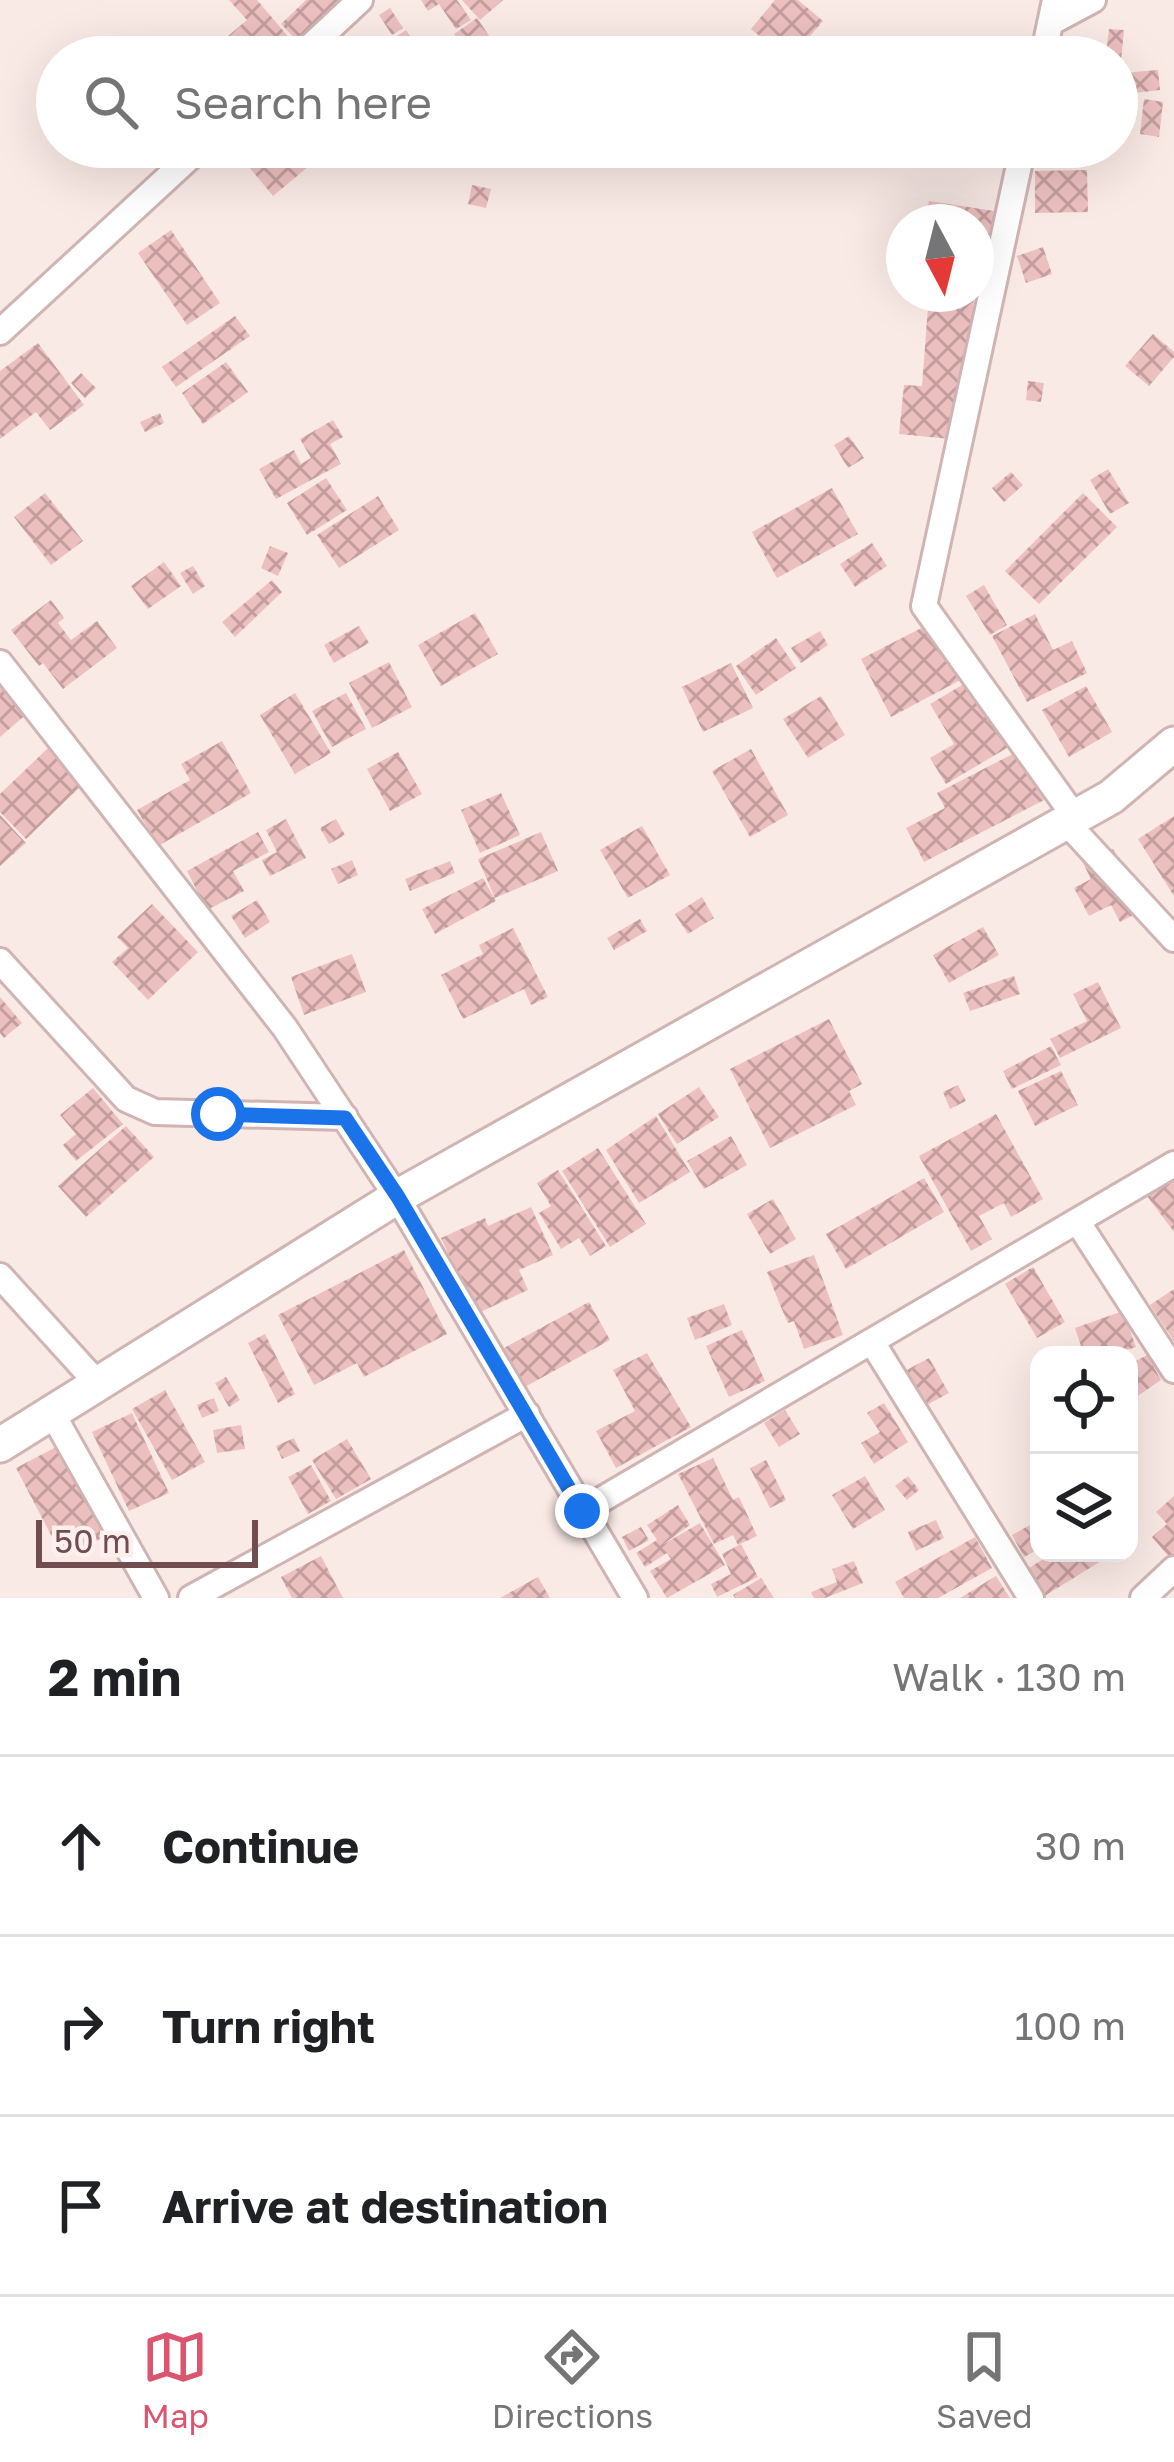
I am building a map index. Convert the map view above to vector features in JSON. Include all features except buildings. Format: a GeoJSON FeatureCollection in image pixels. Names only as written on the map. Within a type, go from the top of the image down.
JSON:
{"type":"FeatureCollection","features":[{"type":"Feature","properties":{"kind":"street"},"geometry":{"type":"LineString","coordinates":[[321,36],[361,0]]}},
{"type":"Feature","properties":{"kind":"street"},"geometry":{"type":"LineString","coordinates":[[1053,11],[1093,0]]}},
{"type":"Feature","properties":{"kind":"street"},"geometry":{"type":"LineString","coordinates":[[0,332],[178,168]]}},
{"type":"Feature","properties":{"kind":"street"},"geometry":{"type":"LineString","coordinates":[[1019,168],[924,606],[1071,819],[1174,939]]}},
{"type":"Feature","properties":{"kind":"street"},"geometry":{"type":"LineString","coordinates":[[0,663],[285,1028],[398,1197],[635,1598]]}},
{"type":"Feature","properties":{"kind":"street"},"geometry":{"type":"LineString","coordinates":[[0,1445],[398,1197],[1111,797],[1174,744]]}},
{"type":"Feature","properties":{"kind":"street"},"geometry":{"type":"LineString","coordinates":[[0,961],[126,1099],[141,1106],[155,1112],[345,1118]]}},
{"type":"Feature","properties":{"kind":"street"},"geometry":{"type":"LineString","coordinates":[[582,1511],[1174,1164]]}},
{"type":"Feature","properties":{"kind":"street"},"geometry":{"type":"LineString","coordinates":[[1077,1221],[1174,1370]]}},
{"type":"Feature","properties":{"kind":"street"},"geometry":{"type":"LineString","coordinates":[[0,1276],[98,1384]]}},
{"type":"Feature","properties":{"kind":"street"},"geometry":{"type":"LineString","coordinates":[[872,1342],[1031,1598]]}},
{"type":"Feature","properties":{"kind":"street"},"geometry":{"type":"LineString","coordinates":[[52,1413],[156,1598]]}},
{"type":"Feature","properties":{"kind":"street"},"geometry":{"type":"LineString","coordinates":[[191,1598],[527,1414]]}},
{"type":"Feature","properties":{"kind":"street"},"geometry":{"type":"LineString","coordinates":[[1143,1598],[1174,1569]]}},
{"type":"Feature","properties":{"kind":"route"},"geometry":{"type":"LineString","coordinates":[[218,1114],[345,1118],[398,1197],[582,1511]]}}]}
